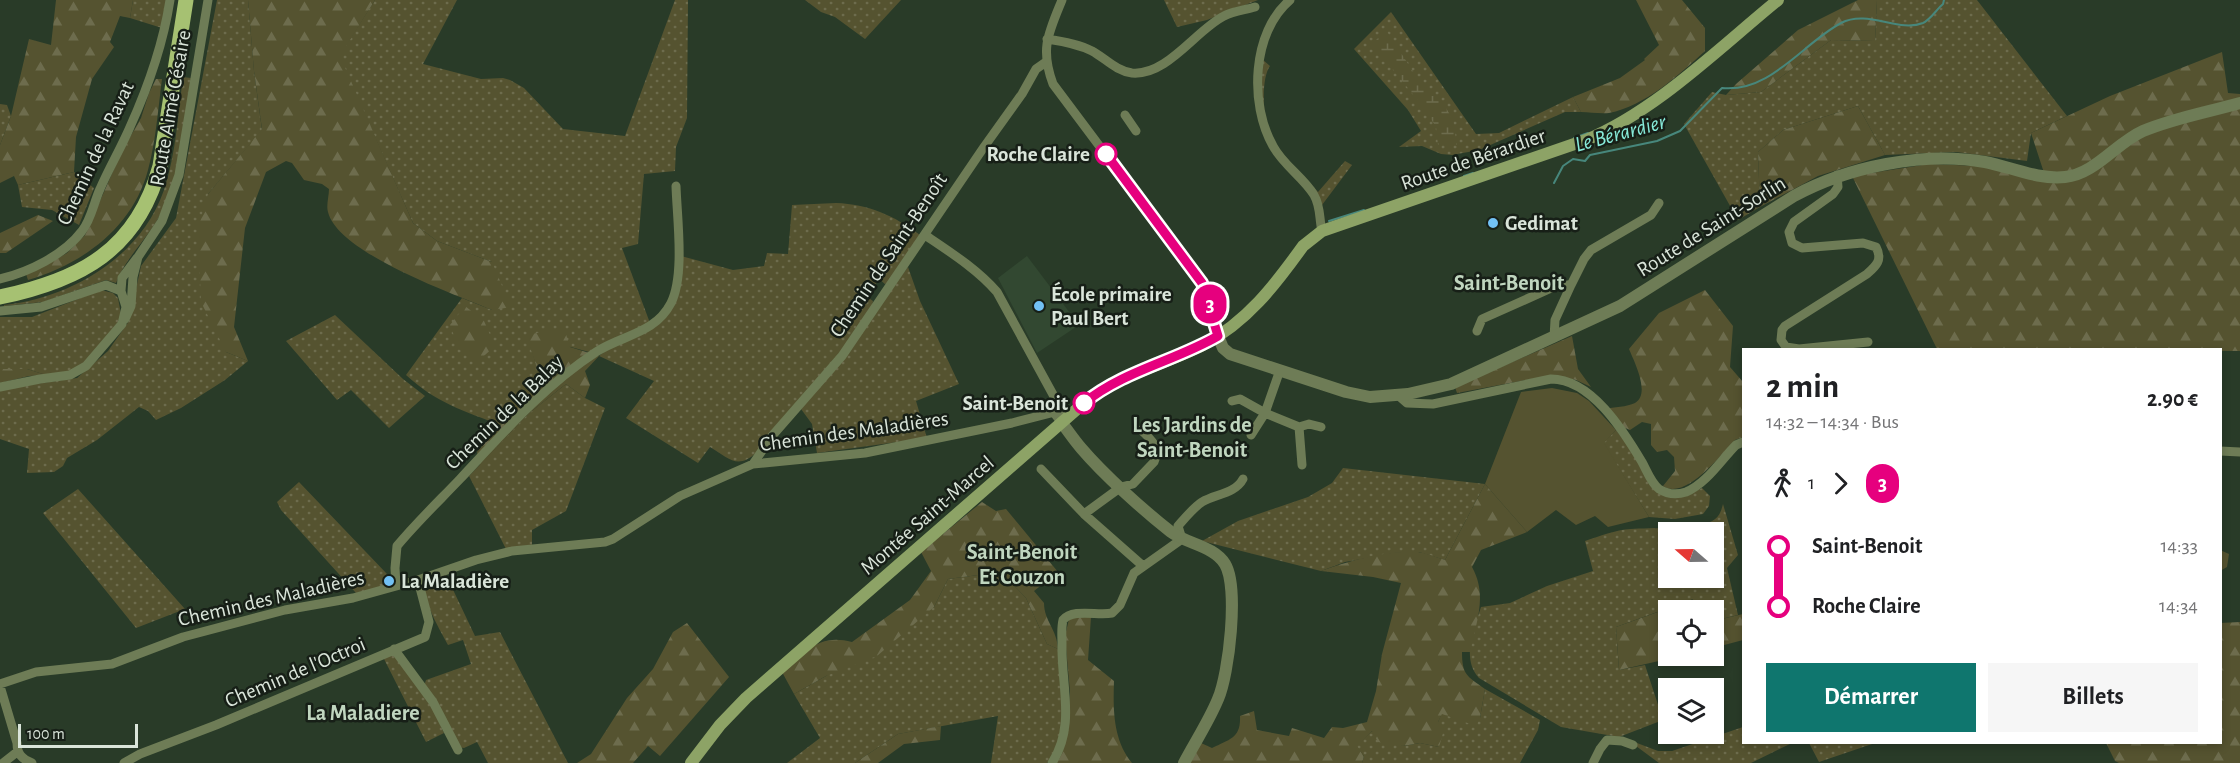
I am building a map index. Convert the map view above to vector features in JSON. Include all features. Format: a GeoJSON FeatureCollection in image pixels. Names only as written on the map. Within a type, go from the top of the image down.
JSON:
{"type":"FeatureCollection","features":[{"type":"Feature","properties":{"kind":"main road"},"geometry":{"type":"LineString","coordinates":[[0,297],[37,289],[81,270],[108,252],[136,221],[148,200],[160,166],[186,0]]}},
{"type":"Feature","properties":{"kind":"main road","name":"Route de Bérardier"},"geometry":{"type":"LineString","coordinates":[[1218,336],[1241,320],[1259,303],[1303,246],[1322,231],[1577,144],[1619,125],[1647,107],[1778,0]]}},
{"type":"Feature","properties":{"kind":"main road","name":"Montée Saint-Marcel"},"geometry":{"type":"LineString","coordinates":[[691,763],[720,725],[746,698],[1093,396],[1111,384],[1218,336]]}},
{"type":"Feature","properties":{"kind":"street","name":"Chemin de la Ravat"},"geometry":{"type":"LineString","coordinates":[[0,279],[24,271],[49,258],[68,246],[84,229],[100,188],[154,70],[162,45],[170,0]]}},
{"type":"Feature","properties":{"kind":"street","name":"Route Aimé Césaire"},"geometry":{"type":"LineString","coordinates":[[0,387],[40,378],[70,375],[79,370],[101,351],[131,306],[133,277],[138,257],[162,220],[180,175],[208,0]]}},
{"type":"Feature","properties":{"kind":"street"},"geometry":{"type":"LineString","coordinates":[[1062,0],[1047,39],[1046,62],[1053,84],[1202,283],[1218,336]]}},
{"type":"Feature","properties":{"kind":"street"},"geometry":{"type":"LineString","coordinates":[[1290,0],[1275,16],[1266,33],[1259,69],[1260,105],[1267,135],[1274,148],[1314,196],[1322,231]]}},
{"type":"Feature","properties":{"kind":"street"},"geometry":{"type":"LineString","coordinates":[[1047,39],[1085,48],[1118,68],[1138,73],[1167,60],[1225,15],[1255,7]]}},
{"type":"Feature","properties":{"kind":"street","name":"Chemin de Saint-Benoît"},"geometry":{"type":"LineString","coordinates":[[753,464],[772,436],[842,356],[1022,94],[1036,69],[1046,62]]}},
{"type":"Feature","properties":{"kind":"street","name":"Route de Saint-Sorlin"},"geometry":{"type":"LineString","coordinates":[[1218,336],[1226,352],[1280,370],[1357,395],[1399,396],[1451,384],[1620,306],[1794,196],[1817,183],[1838,175],[1911,162],[1963,159],[2046,177],[2072,176],[2092,166],[2124,142],[2142,132],[2240,103]]}},
{"type":"Feature","properties":{"kind":"street"},"geometry":{"type":"LineString","coordinates":[[1125,115],[1136,130]]}},
{"type":"Feature","properties":{"kind":"street"},"geometry":{"type":"LineString","coordinates":[[1790,348],[1786,347],[1781,340],[1785,326],[1867,274],[1879,260],[1876,248],[1871,244],[1802,248],[1792,243],[1789,238],[1790,227],[1794,222],[1833,194],[1838,187],[1838,175]]}},
{"type":"Feature","properties":{"kind":"street","name":"Chemin de la Balay"},"geometry":{"type":"LineString","coordinates":[[396,586],[395,568],[398,546],[505,430],[548,389],[597,352],[652,326],[667,310],[676,291],[678,280],[679,239],[676,186]]}},
{"type":"Feature","properties":{"kind":"street"},"geometry":{"type":"LineString","coordinates":[[1554,338],[1555,320],[1584,259],[1592,250],[1651,215],[1659,203]]}},
{"type":"Feature","properties":{"kind":"street"},"geometry":{"type":"LineString","coordinates":[[925,235],[989,283],[997,292],[1062,411],[1062,423],[1088,457],[1170,532],[1219,556],[1225,563],[1230,575],[1232,603],[1224,682],[1220,696],[1184,763]]}},
{"type":"Feature","properties":{"kind":"street"},"geometry":{"type":"LineString","coordinates":[[124,319],[126,307],[121,291],[123,274],[138,257]]}},
{"type":"Feature","properties":{"kind":"street"},"geometry":{"type":"LineString","coordinates":[[0,311],[41,307],[106,285],[121,291]]}},
{"type":"Feature","properties":{"kind":"street"},"geometry":{"type":"LineString","coordinates":[[1478,331],[1482,319],[1557,285],[1570,285]]}},
{"type":"Feature","properties":{"kind":"street"},"geometry":{"type":"LineString","coordinates":[[1816,348],[1868,342]]}},
{"type":"Feature","properties":{"kind":"street"},"geometry":{"type":"LineString","coordinates":[[1251,435],[1265,414],[1280,370]]}},
{"type":"Feature","properties":{"kind":"street"},"geometry":{"type":"LineString","coordinates":[[1399,396],[1407,403],[1433,404],[1551,379],[1570,382],[1587,391],[1594,398],[1629,442],[1658,488],[1672,494],[1692,488],[1705,478],[1736,445],[1742,442]]}},
{"type":"Feature","properties":{"kind":"street"},"geometry":{"type":"LineString","coordinates":[[1232,400],[1240,399],[1265,414],[1299,427],[1309,424],[1321,427]]}},
{"type":"Feature","properties":{"kind":"street","name":"Chemin des Maladières"},"geometry":{"type":"LineString","coordinates":[[0,685],[36,672],[112,664],[183,637],[285,610],[347,600],[418,580],[476,560],[513,551],[595,543],[613,539],[681,496],[753,464],[865,453],[1051,413],[1054,413],[1062,423]]}},
{"type":"Feature","properties":{"kind":"street"},"geometry":{"type":"LineString","coordinates":[[1299,427],[1302,465]]}},
{"type":"Feature","properties":{"kind":"street"},"geometry":{"type":"LineString","coordinates":[[1084,514],[1120,487],[1133,484],[1157,457],[1156,448],[1141,430]]}},
{"type":"Feature","properties":{"kind":"street"},"geometry":{"type":"LineString","coordinates":[[2222,451],[2240,452]]}},
{"type":"Feature","properties":{"kind":"street"},"geometry":{"type":"LineString","coordinates":[[1041,469],[1084,514],[1143,566]]}},
{"type":"Feature","properties":{"kind":"street"},"geometry":{"type":"LineString","coordinates":[[1182,539],[1178,526],[1190,513],[1202,502],[1239,487],[1243,479]]}},
{"type":"Feature","properties":{"kind":"street"},"geometry":{"type":"LineString","coordinates":[[1052,763],[1063,744],[1065,734],[1063,621],[1073,614],[1112,613],[1120,605],[1134,573],[1182,539]]}},
{"type":"Feature","properties":{"kind":"street","name":"Chemin de l'Octroi"},"geometry":{"type":"LineString","coordinates":[[124,763],[140,754],[216,725],[425,637],[429,622],[418,580]]}},
{"type":"Feature","properties":{"kind":"street"},"geometry":{"type":"LineString","coordinates":[[394,650],[433,702],[458,750]]}},
{"type":"Feature","properties":{"kind":"street"},"geometry":{"type":"LineString","coordinates":[[0,685],[17,743],[17,752],[23,759],[32,763]]}},
{"type":"Feature","properties":{"kind":"street"},"geometry":{"type":"LineString","coordinates":[[1593,763],[1607,740],[1622,741],[1633,745]]}},
{"type":"Feature","properties":{"kind":"street"},"geometry":{"type":"LineString","coordinates":[[3,763],[17,752]]}},
{"type":"Feature","properties":{"kind":"shaded area","name":"École primaire Paul Bert"},"geometry":{"type":"Polygon","coordinates":[[[1027,256],[1079,325],[1037,353],[998,278],[1027,256]]]}},
{"type":"Feature","properties":{"kind":"green space"},"geometry":{"type":"Polygon","coordinates":[[[56,0],[133,0],[130,18],[120,16],[110,42],[114,47],[92,79],[76,137],[74,172],[18,185],[14,176],[0,183],[0,145],[11,116],[29,39],[51,45],[56,0]]]}},
{"type":"Feature","properties":{"kind":"green space"},"geometry":{"type":"Polygon","coordinates":[[[133,0],[167,0],[162,28],[130,18],[133,0]]]}},
{"type":"Feature","properties":{"kind":"green space"},"geometry":{"type":"Polygon","coordinates":[[[217,0],[248,0],[262,130],[208,194],[226,352],[248,361],[225,380],[181,408],[156,420],[148,411],[139,407],[97,440],[67,458],[63,466],[54,472],[27,473],[29,449],[0,439],[0,389],[77,378],[108,351],[129,321],[141,266],[176,218],[217,0]]]}},
{"type":"Feature","properties":{"kind":"green space"},"geometry":{"type":"Polygon","coordinates":[[[248,0],[375,0],[340,56],[413,223],[437,241],[492,262],[511,307],[492,310],[426,283],[374,257],[352,242],[336,227],[327,210],[329,189],[322,184],[304,180],[292,163],[286,161],[266,172],[245,228],[234,327],[248,361],[226,352],[201,302],[198,228],[208,194],[262,129],[248,0]]]}},
{"type":"Feature","properties":{"kind":"green space"},"geometry":{"type":"Polygon","coordinates":[[[375,0],[457,0],[423,64],[481,79],[510,80],[524,88],[563,129],[625,136],[675,0],[688,0],[687,118],[676,147],[675,171],[644,174],[638,244],[622,248],[650,323],[589,352],[527,335],[538,371],[501,425],[439,399],[406,375],[462,298],[492,310],[492,262],[437,241],[413,223],[339,56],[375,0]]]}},
{"type":"Feature","properties":{"kind":"green space"},"geometry":{"type":"Polygon","coordinates":[[[805,0],[901,0],[865,39],[835,17],[821,12],[805,0]]]}},
{"type":"Feature","properties":{"kind":"green space"},"geometry":{"type":"Polygon","coordinates":[[[1164,0],[1258,0],[1207,20],[1177,27],[1164,0]]]}},
{"type":"Feature","properties":{"kind":"green space"},"geometry":{"type":"Polygon","coordinates":[[[1636,0],[1682,0],[1705,28],[1705,51],[1673,79],[1636,104],[1609,113],[1581,112],[1573,97],[1620,78],[1645,60],[1659,45],[1636,0]]]}},
{"type":"Feature","properties":{"kind":"green space"},"geometry":{"type":"Polygon","coordinates":[[[1858,0],[1877,0],[1875,41],[1831,40],[1761,92],[1726,95],[1798,30],[1858,0]]]}},
{"type":"Feature","properties":{"kind":"green space"},"geometry":{"type":"Polygon","coordinates":[[[1877,0],[1977,0],[2067,116],[2031,133],[2027,161],[1956,152],[1885,155],[1858,106],[1783,130],[1758,152],[1760,207],[1738,220],[1684,124],[1712,92],[1726,95],[1761,92],[1831,40],[1875,41],[1877,0]]]}},
{"type":"Feature","properties":{"kind":"green space"},"geometry":{"type":"Polygon","coordinates":[[[1391,12],[1476,134],[1499,133],[1573,97],[1581,112],[1565,112],[1479,150],[1452,155],[1441,154],[1422,146],[1399,147],[1421,131],[1408,110],[1354,49],[1391,12]]]}},
{"type":"Feature","properties":{"kind":"green space"},"geometry":{"type":"Polygon","coordinates":[[[1386,30],[1416,76],[1446,108],[1453,120],[1457,145],[1438,145],[1436,127],[1424,108],[1372,44],[1386,30]]]}},
{"type":"Feature","properties":{"kind":"green space"},"geometry":{"type":"Polygon","coordinates":[[[2222,52],[2228,93],[2240,94],[2240,351],[2222,351],[2222,348],[1937,348],[1852,176],[1929,164],[1979,166],[2047,182],[2031,133],[2110,96],[2222,52]]]}},
{"type":"Feature","properties":{"kind":"green space"},"geometry":{"type":"Polygon","coordinates":[[[1262,59],[1270,66],[1264,91],[1266,122],[1262,108],[1262,59]]]}},
{"type":"Feature","properties":{"kind":"green space"},"geometry":{"type":"Polygon","coordinates":[[[183,77],[191,78],[181,145],[169,194],[158,219],[120,273],[116,283],[106,280],[43,302],[4,306],[54,294],[78,283],[121,254],[139,235],[153,214],[168,176],[183,77]]]}},
{"type":"Feature","properties":{"kind":"green space"},"geometry":{"type":"Polygon","coordinates":[[[156,79],[162,79],[153,147],[141,190],[131,209],[118,226],[86,253],[68,264],[28,280],[26,274],[67,253],[85,235],[122,151],[141,118],[156,79]]]}},
{"type":"Feature","properties":{"kind":"green space"},"geometry":{"type":"Polygon","coordinates":[[[0,104],[7,105],[11,116],[0,145],[0,104]]]}},
{"type":"Feature","properties":{"kind":"green space"},"geometry":{"type":"Polygon","coordinates":[[[1858,106],[1885,155],[1818,176],[1760,207],[1758,152],[1783,130],[1858,106]]]}},
{"type":"Feature","properties":{"kind":"green space"},"geometry":{"type":"Polygon","coordinates":[[[1270,135],[1281,152],[1318,192],[1345,161],[1352,165],[1322,205],[1272,141],[1270,135]]]}},
{"type":"Feature","properties":{"kind":"green space"},"geometry":{"type":"Polygon","coordinates":[[[74,172],[94,188],[79,225],[52,210],[22,207],[18,185],[74,172]]]}},
{"type":"Feature","properties":{"kind":"green space"},"geometry":{"type":"Polygon","coordinates":[[[836,203],[881,212],[920,235],[889,282],[885,284],[879,279],[867,297],[873,301],[872,307],[846,345],[756,453],[743,461],[738,461],[710,447],[698,463],[626,418],[654,381],[599,356],[610,347],[664,319],[681,256],[733,270],[764,266],[767,253],[788,254],[792,205],[836,203]]]}},
{"type":"Feature","properties":{"kind":"green space"},"geometry":{"type":"Polygon","coordinates":[[[38,215],[53,221],[6,253],[0,253],[0,233],[38,215]]]}},
{"type":"Feature","properties":{"kind":"green space"},"geometry":{"type":"Polygon","coordinates":[[[908,267],[920,301],[959,384],[916,401],[927,438],[817,453],[812,424],[801,409],[908,267]]]}},
{"type":"Feature","properties":{"kind":"green space"},"geometry":{"type":"Polygon","coordinates":[[[101,290],[113,293],[118,298],[121,314],[116,327],[85,363],[67,372],[46,375],[27,369],[0,369],[0,317],[32,317],[101,290]]]}},
{"type":"Feature","properties":{"kind":"green space"},"geometry":{"type":"Polygon","coordinates":[[[1705,290],[1733,326],[1730,367],[1742,381],[1742,437],[1735,440],[1712,465],[1692,482],[1672,489],[1663,486],[1675,471],[1674,457],[1667,450],[1657,452],[1651,445],[1651,424],[1642,422],[1630,430],[1618,425],[1605,409],[1632,404],[1640,399],[1642,392],[1640,377],[1629,349],[1659,313],[1705,290]]]}},
{"type":"Feature","properties":{"kind":"green space"},"geometry":{"type":"Polygon","coordinates":[[[465,306],[484,321],[495,346],[476,363],[459,349],[450,325],[465,306]]]}},
{"type":"Feature","properties":{"kind":"green space"},"geometry":{"type":"Polygon","coordinates":[[[335,315],[403,379],[425,396],[389,428],[351,390],[337,400],[286,341],[335,315]]]}},
{"type":"Feature","properties":{"kind":"green space"},"geometry":{"type":"Polygon","coordinates":[[[564,328],[570,347],[599,356],[585,371],[590,385],[585,398],[566,384],[528,414],[480,465],[477,452],[501,425],[538,371],[526,335],[564,328]]]}},
{"type":"Feature","properties":{"kind":"green space"},"geometry":{"type":"Polygon","coordinates":[[[1572,336],[1578,369],[1591,387],[1576,380],[1553,375],[1457,393],[1455,387],[1572,336]]]}},
{"type":"Feature","properties":{"kind":"green space"},"geometry":{"type":"Polygon","coordinates":[[[0,369],[27,369],[46,375],[29,376],[0,383],[0,369]]]}},
{"type":"Feature","properties":{"kind":"green space"},"geometry":{"type":"Polygon","coordinates":[[[566,384],[585,398],[605,408],[566,511],[532,530],[532,545],[506,549],[469,476],[528,414],[566,384]]]}},
{"type":"Feature","properties":{"kind":"green space"},"geometry":{"type":"Polygon","coordinates":[[[1552,388],[1577,393],[1589,401],[1616,430],[1604,443],[1649,517],[1608,527],[1595,516],[1576,525],[1556,510],[1527,532],[1485,484],[1521,392],[1552,388]]]}},
{"type":"Feature","properties":{"kind":"green space"},"geometry":{"type":"Polygon","coordinates":[[[1616,430],[1655,489],[1694,492],[1702,488],[1710,496],[1709,506],[1703,514],[1675,519],[1649,517],[1603,443],[1616,430]]]}},
{"type":"Feature","properties":{"kind":"green space"},"geometry":{"type":"Polygon","coordinates":[[[1343,468],[1485,484],[1445,560],[1419,552],[1394,553],[1345,562],[1321,571],[1202,541],[1238,521],[1308,497],[1332,483],[1343,468]]]}},
{"type":"Feature","properties":{"kind":"green space"},"geometry":{"type":"Polygon","coordinates":[[[299,482],[387,574],[383,578],[385,586],[356,593],[281,510],[277,502],[299,482]]]}},
{"type":"Feature","properties":{"kind":"green space"},"geometry":{"type":"Polygon","coordinates":[[[1485,484],[1527,532],[1481,550],[1472,567],[1479,588],[1479,609],[1470,652],[1462,652],[1463,666],[1467,674],[1485,689],[1480,718],[1476,726],[1442,714],[1438,722],[1443,733],[1439,747],[1420,743],[1403,746],[1378,742],[1372,731],[1357,746],[1364,756],[1362,763],[1189,763],[1201,743],[1212,748],[1229,740],[1239,729],[1240,716],[1254,711],[1257,730],[1289,736],[1292,728],[1324,738],[1332,727],[1343,728],[1367,722],[1401,583],[1321,571],[1381,554],[1418,552],[1445,560],[1485,484]]]}},
{"type":"Feature","properties":{"kind":"green space"},"geometry":{"type":"Polygon","coordinates":[[[78,489],[185,609],[136,628],[43,513],[78,489]]]}},
{"type":"Feature","properties":{"kind":"green space"},"geometry":{"type":"Polygon","coordinates":[[[982,502],[996,511],[1006,509],[1058,572],[1034,591],[1044,603],[1058,649],[1047,644],[1026,598],[1001,572],[948,579],[934,607],[877,656],[826,676],[794,694],[782,672],[806,651],[821,642],[840,640],[852,642],[910,600],[931,571],[921,552],[982,502]]]}},
{"type":"Feature","properties":{"kind":"green space"},"geometry":{"type":"Polygon","coordinates":[[[1723,504],[1738,555],[1727,568],[1738,615],[1724,618],[1724,600],[1658,600],[1658,612],[1616,627],[1619,670],[1645,665],[1658,705],[1658,722],[1619,737],[1561,727],[1479,678],[1471,662],[1470,653],[1481,607],[1510,603],[1547,586],[1593,571],[1585,541],[1625,530],[1658,528],[1658,588],[1724,588],[1724,522],[1710,522],[1719,514],[1723,504]]]}},
{"type":"Feature","properties":{"kind":"green space"},"geometry":{"type":"Polygon","coordinates":[[[2222,551],[2229,554],[2227,567],[2222,570],[2222,551]]]}},
{"type":"Feature","properties":{"kind":"green space"},"geometry":{"type":"Polygon","coordinates":[[[1001,572],[1026,598],[1047,644],[1058,649],[1063,708],[1062,723],[1060,738],[1047,763],[991,763],[998,716],[898,734],[855,763],[787,763],[820,738],[794,694],[934,607],[948,579],[1001,572]]]}},
{"type":"Feature","properties":{"kind":"green space"},"geometry":{"type":"Polygon","coordinates":[[[446,575],[475,636],[500,632],[568,763],[488,763],[477,742],[464,748],[458,747],[424,686],[426,680],[471,664],[463,640],[448,645],[425,595],[425,580],[446,575]]]}},
{"type":"Feature","properties":{"kind":"green space"},"geometry":{"type":"Polygon","coordinates":[[[1658,612],[1658,661],[1619,670],[1616,627],[1658,612]]]}},
{"type":"Feature","properties":{"kind":"green space"},"geometry":{"type":"Polygon","coordinates":[[[1742,614],[1742,640],[1724,645],[1724,618],[1742,614]]]}},
{"type":"Feature","properties":{"kind":"green space"},"geometry":{"type":"Polygon","coordinates":[[[1091,617],[1088,660],[1114,681],[1114,714],[1118,735],[1132,763],[1055,763],[1066,739],[1070,692],[1065,636],[1069,619],[1091,617]]]}},
{"type":"Feature","properties":{"kind":"green space"},"geometry":{"type":"Polygon","coordinates":[[[2240,622],[2240,763],[2119,763],[2115,761],[2106,744],[2222,744],[2222,623],[2240,622]]]}},
{"type":"Feature","properties":{"kind":"green space"},"geometry":{"type":"Polygon","coordinates":[[[687,623],[729,677],[660,756],[648,746],[633,763],[577,763],[591,754],[627,698],[653,669],[673,632],[687,623]]]}},
{"type":"Feature","properties":{"kind":"green space"},"geometry":{"type":"Polygon","coordinates":[[[392,653],[429,700],[444,733],[426,742],[383,657],[392,653]]]}},
{"type":"Feature","properties":{"kind":"green space"},"geometry":{"type":"Polygon","coordinates":[[[1485,689],[1540,720],[1538,730],[1520,763],[1362,763],[1364,756],[1356,746],[1372,731],[1403,746],[1420,743],[1439,747],[1438,722],[1442,713],[1480,718],[1485,689]]]}},
{"type":"Feature","properties":{"kind":"green space"},"geometry":{"type":"Polygon","coordinates":[[[941,726],[940,740],[904,744],[878,763],[855,763],[898,734],[941,726]]]}},
{"type":"Feature","properties":{"kind":"green space"},"geometry":{"type":"Polygon","coordinates":[[[1742,727],[1742,744],[1790,744],[1751,763],[1659,763],[1636,746],[1637,743],[1658,751],[1672,751],[1693,744],[1724,744],[1724,733],[1742,727]]]}},
{"type":"Feature","properties":{"kind":"green space"},"geometry":{"type":"Polygon","coordinates":[[[1810,744],[1872,744],[1819,762],[1810,744]]]}},
{"type":"Feature","properties":{"kind":"waterway","name":"Le Bérardier"},"geometry":{"type":"LineString","coordinates":[[1554,183],[1563,166],[1573,159],[1585,161],[1590,155],[1657,141],[1680,131],[1722,88],[1739,88],[1770,75],[1841,23],[1862,18],[1903,25],[1923,23],[1943,4],[1944,0]]}},
{"type":"Feature","properties":{"kind":"waterway"},"geometry":{"type":"LineString","coordinates":[[1574,138],[1588,133]]}},
{"type":"Feature","properties":{"kind":"waterway"},"geometry":{"type":"LineString","coordinates":[[1464,176],[1473,173]]}},
{"type":"Feature","properties":{"kind":"waterway"},"geometry":{"type":"LineString","coordinates":[[1329,221],[1364,210]]}},
{"type":"Feature","properties":{"kind":"bus line","name":"3"},"geometry":{"type":"LineString","coordinates":[[1084,403],[1111,384],[1218,336],[1209,299],[1202,283],[1106,154]]}},
{"type":"Feature","properties":{"kind":"place","name":"Roche Claire"},"geometry":{"type":"Point","coordinates":[1106,154]}},
{"type":"Feature","properties":{"kind":"place","name":"Gedimat"},"geometry":{"type":"Point","coordinates":[1493,223]}},
{"type":"Feature","properties":{"kind":"place","name":"École primaire Paul Bert"},"geometry":{"type":"Point","coordinates":[1039,306]}},
{"type":"Feature","properties":{"kind":"place","name":"Saint-Benoit"},"geometry":{"type":"Point","coordinates":[1084,403]}},
{"type":"Feature","properties":{"kind":"place","name":"La Maladière"},"geometry":{"type":"Point","coordinates":[389,581]}},
{"type":"Feature","properties":{"kind":"district","name":"Saint-Benoit"},"geometry":{"type":"Point","coordinates":[1509,282]}},
{"type":"Feature","properties":{"kind":"district","name":"Les Jardins de Saint-Benoit"},"geometry":{"type":"Point","coordinates":[1192,437]}},
{"type":"Feature","properties":{"kind":"district","name":"Saint-Benoit Et Couzon"},"geometry":{"type":"Point","coordinates":[1022,564]}},
{"type":"Feature","properties":{"kind":"district","name":"La Maladiere"},"geometry":{"type":"Point","coordinates":[363,712]}}]}
